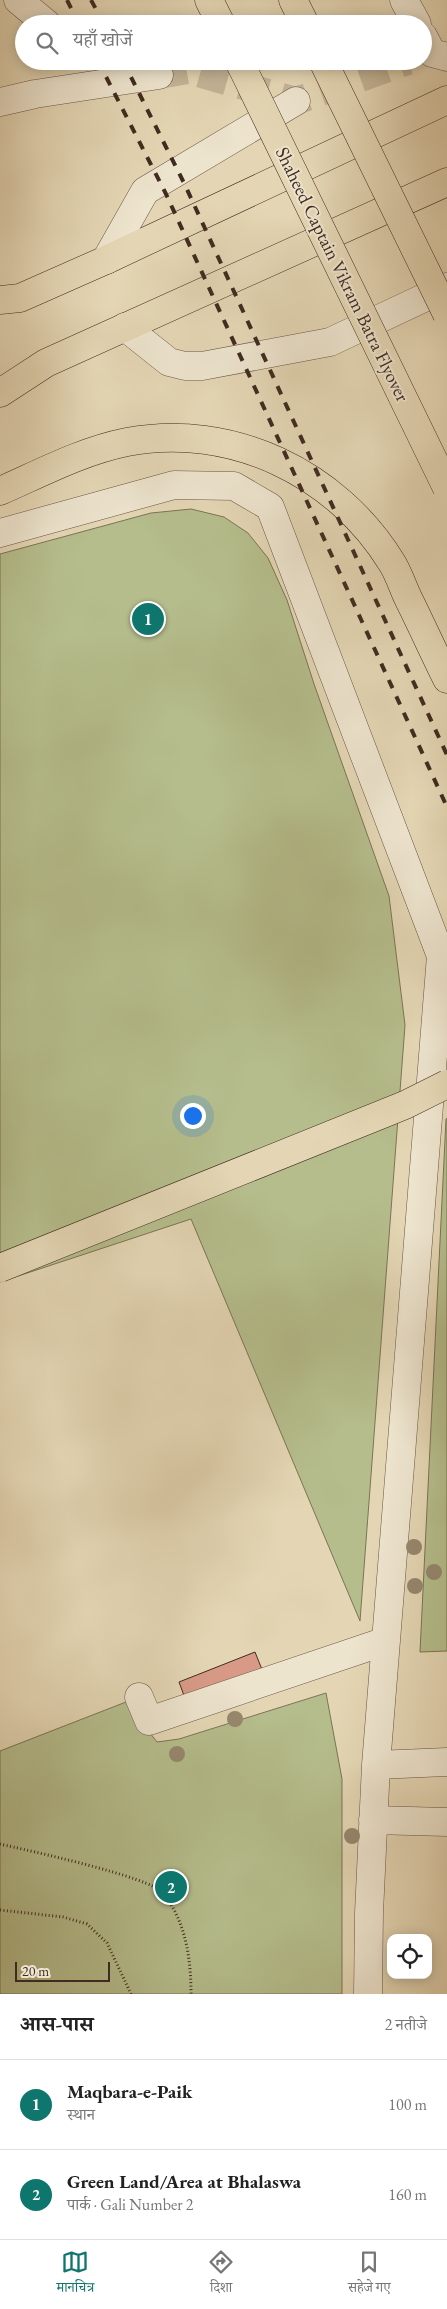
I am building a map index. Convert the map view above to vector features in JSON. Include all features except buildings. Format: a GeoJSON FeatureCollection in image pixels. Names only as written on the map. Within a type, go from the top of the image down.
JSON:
{"type":"FeatureCollection","features":[{"type":"Feature","properties":{"kind":"highway"},"geometry":{"type":"LineString","coordinates":[[209,0],[216,15]]}},
{"type":"Feature","properties":{"kind":"highway"},"geometry":{"type":"LineString","coordinates":[[293,0],[300,15]]}},
{"type":"Feature","properties":{"kind":"highway","name":"Shaheed Captain Vikram Batra Flyover"},"geometry":{"type":"LineString","coordinates":[[243,70],[447,488]]}},
{"type":"Feature","properties":{"kind":"highway"},"geometry":{"type":"LineString","coordinates":[[327,70],[447,314]]}},
{"type":"Feature","properties":{"kind":"highway"},"geometry":{"type":"LineString","coordinates":[[10,299],[106,260],[447,100]]}},
{"type":"Feature","properties":{"kind":"highway"},"geometry":{"type":"LineString","coordinates":[[0,393],[46,363],[447,182]]}},
{"type":"Feature","properties":{"kind":"highway"},"geometry":{"type":"LineString","coordinates":[[0,491],[93,451],[127,442],[162,438],[196,438],[230,444],[263,454],[294,468],[324,487],[350,509],[373,536],[392,564],[447,679]]}},
{"type":"Feature","properties":{"kind":"highway"},"geometry":{"type":"LineString","coordinates":[[0,1268],[405,1105],[447,1084]]}},
{"type":"Feature","properties":{"kind":"street"},"geometry":{"type":"LineString","coordinates":[[18,0],[36,15]]}},
{"type":"Feature","properties":{"kind":"street"},"geometry":{"type":"LineString","coordinates":[[404,0],[412,15]]}},
{"type":"Feature","properties":{"kind":"street"},"geometry":{"type":"LineString","coordinates":[[432,52],[447,57]]}},
{"type":"Feature","properties":{"kind":"street"},"geometry":{"type":"LineString","coordinates":[[0,102],[35,94],[159,75],[144,70]]}},
{"type":"Feature","properties":{"kind":"street"},"geometry":{"type":"LineString","coordinates":[[106,260],[145,191],[296,101]]}},
{"type":"Feature","properties":{"kind":"street"},"geometry":{"type":"LineString","coordinates":[[125,327],[170,362],[185,366],[202,366],[330,342],[447,288]]}},
{"type":"Feature","properties":{"kind":"street"},"geometry":{"type":"LineString","coordinates":[[0,534],[174,486],[234,486],[270,507],[444,959],[376,1765],[368,1994]]}},
{"type":"Feature","properties":{"kind":"street"},"geometry":{"type":"LineString","coordinates":[[139,1697],[149,1721],[386,1641]]}},
{"type":"Feature","properties":{"kind":"street"},"geometry":{"type":"LineString","coordinates":[[376,1765],[447,1762]]}},
{"type":"Feature","properties":{"kind":"street"},"geometry":{"type":"LineString","coordinates":[[373,1820],[447,1822]]}},
{"type":"Feature","properties":{"kind":"path"},"geometry":{"type":"LineString","coordinates":[[0,1844],[58,1856],[135,1880],[162,1892],[184,1931],[191,1972],[191,1994]]}},
{"type":"Feature","properties":{"kind":"path"},"geometry":{"type":"LineString","coordinates":[[0,1910],[63,1916],[87,1924],[107,1943],[131,1994]]}},
{"type":"Feature","properties":{"kind":"green space"},"geometry":{"type":"Polygon","coordinates":[[[191,509],[224,517],[248,533],[268,558],[287,600],[314,684],[389,896],[405,1025],[360,1621],[191,1219],[0,1282],[0,554],[151,513],[191,509]]]}},
{"type":"Feature","properties":{"kind":"green space"},"geometry":{"type":"Polygon","coordinates":[[[446,1119],[447,1651],[420,1652],[446,1119]]]}},
{"type":"Feature","properties":{"kind":"green space"},"geometry":{"type":"Polygon","coordinates":[[[326,1693],[342,1779],[342,1994],[0,1994],[0,1751],[126,1702],[157,1742],[179,1739],[326,1693]]]}},
{"type":"Feature","properties":{"kind":"tunnel"},"geometry":{"type":"LineString","coordinates":[[159,75],[188,70]]}},
{"type":"Feature","properties":{"kind":"tunnel"},"geometry":{"type":"LineString","coordinates":[[188,70],[296,101],[383,70]]}},
{"type":"Feature","properties":{"kind":"railway"},"geometry":{"type":"LineString","coordinates":[[67,0],[74,15]]}},
{"type":"Feature","properties":{"kind":"railway"},"geometry":{"type":"LineString","coordinates":[[91,0],[99,15]]}},
{"type":"Feature","properties":{"kind":"railway"},"geometry":{"type":"LineString","coordinates":[[103,70],[166,194],[447,807]]}},
{"type":"Feature","properties":{"kind":"railway"},"geometry":{"type":"LineString","coordinates":[[128,70],[185,185],[447,755]]}},
{"type":"Feature","properties":{"kind":"place","name":"Maqbara-e-Paik"},"geometry":{"type":"Point","coordinates":[148,619]}},
{"type":"Feature","properties":{"kind":"place","name":"Green Land/Area at Bhalaswa"},"geometry":{"type":"Point","coordinates":[171,1887]}}]}
